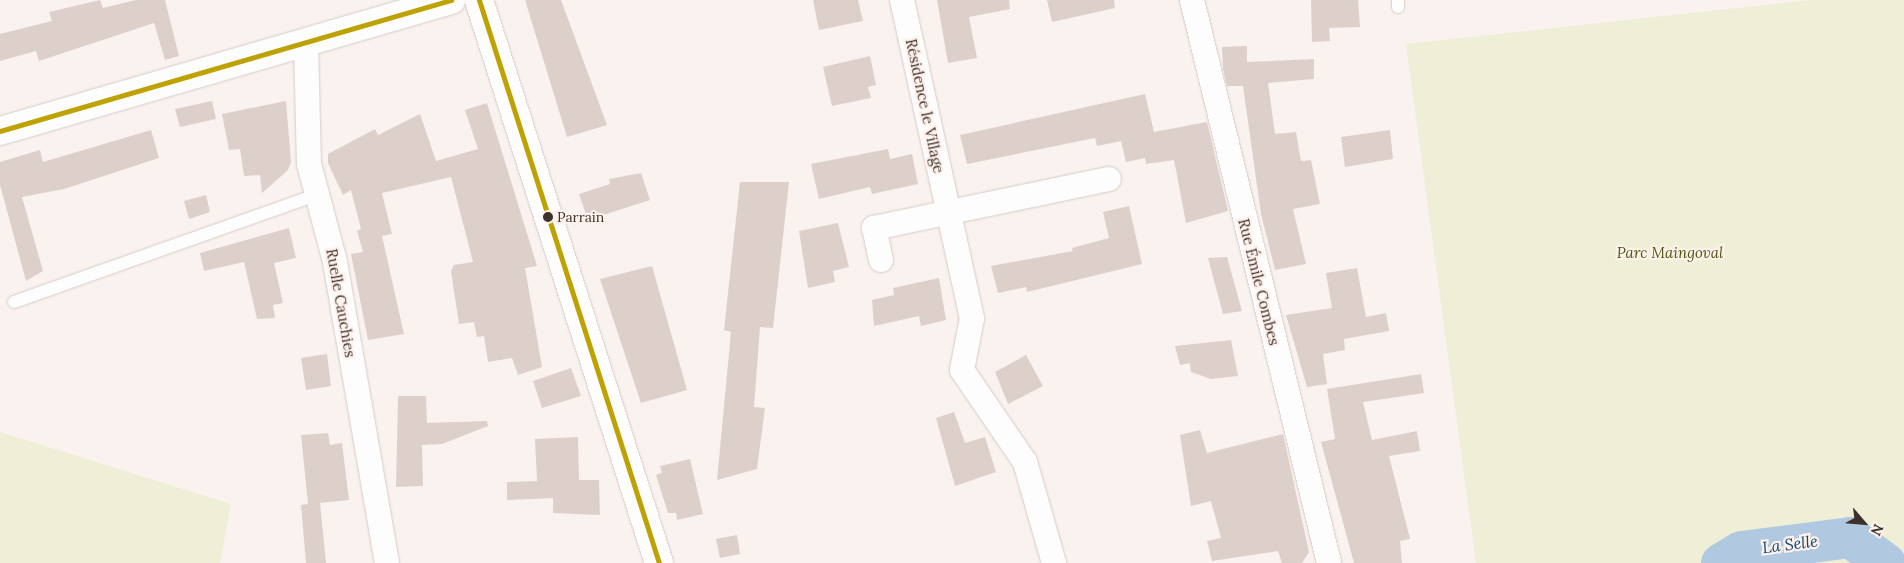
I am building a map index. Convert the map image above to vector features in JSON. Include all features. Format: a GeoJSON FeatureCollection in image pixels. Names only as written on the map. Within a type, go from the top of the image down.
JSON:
{"type":"FeatureCollection","features":[{"type":"Feature","properties":{"kind":"main road"},"geometry":{"type":"LineString","coordinates":[[0,131],[451,0]]}},
{"type":"Feature","properties":{"kind":"main road"},"geometry":{"type":"LineString","coordinates":[[479,0],[659,563]]}},
{"type":"Feature","properties":{"kind":"street","name":"Résidence le Village"},"geometry":{"type":"LineString","coordinates":[[902,0],[972,318],[962,370],[1025,462],[1054,563]]}},
{"type":"Feature","properties":{"kind":"street","name":"Rue Émile Combes"},"geometry":{"type":"LineString","coordinates":[[1192,0],[1329,563]]}},
{"type":"Feature","properties":{"kind":"street","name":"Ruelle Cauchies"},"geometry":{"type":"LineString","coordinates":[[306,43],[309,164],[334,262],[387,563]]}},
{"type":"Feature","properties":{"kind":"street"},"geometry":{"type":"LineString","coordinates":[[881,260],[874,228],[1109,179]]}},
{"type":"Feature","properties":{"kind":"lane"},"geometry":{"type":"LineString","coordinates":[[14,302],[316,195]]}},
{"type":"Feature","properties":{"kind":"green space","name":"Parc Maingoval"},"geometry":{"type":"Polygon","coordinates":[[[1810,0],[1904,0],[1904,563],[1476,563],[1406,44],[1810,0]]]}},
{"type":"Feature","properties":{"kind":"green space"},"geometry":{"type":"Polygon","coordinates":[[[0,432],[231,504],[220,563],[0,563],[0,432]]]}},
{"type":"Feature","properties":{"kind":"building"},"geometry":{"type":"Polygon","coordinates":[[[100,0],[103,8],[136,0],[165,0],[179,56],[165,60],[154,23],[39,61],[36,51],[0,61],[0,34],[52,21],[49,12],[100,0]]]}},
{"type":"Feature","properties":{"kind":"building"},"geometry":{"type":"Polygon","coordinates":[[[525,0],[561,0],[607,125],[567,137],[525,0]]]}},
{"type":"Feature","properties":{"kind":"building"},"geometry":{"type":"Polygon","coordinates":[[[813,0],[858,0],[863,21],[819,30],[813,0]]]}},
{"type":"Feature","properties":{"kind":"building"},"geometry":{"type":"Polygon","coordinates":[[[937,0],[1009,0],[1010,9],[969,17],[977,58],[948,63],[937,0]]]}},
{"type":"Feature","properties":{"kind":"building"},"geometry":{"type":"Polygon","coordinates":[[[1047,0],[1114,0],[1115,8],[1052,22],[1047,0]]]}},
{"type":"Feature","properties":{"kind":"building"},"geometry":{"type":"Polygon","coordinates":[[[1311,0],[1358,0],[1360,27],[1329,28],[1330,41],[1312,42],[1311,0]]]}},
{"type":"Feature","properties":{"kind":"building"},"geometry":{"type":"Polygon","coordinates":[[[1247,46],[1247,62],[1314,59],[1314,79],[1268,83],[1275,134],[1296,132],[1301,161],[1311,160],[1320,204],[1293,209],[1306,264],[1275,270],[1261,214],[1243,86],[1227,86],[1223,69],[1222,47],[1247,46]]]}},
{"type":"Feature","properties":{"kind":"building"},"geometry":{"type":"Polygon","coordinates":[[[870,56],[876,85],[868,87],[871,98],[832,106],[823,67],[870,56]]]}},
{"type":"Feature","properties":{"kind":"building"},"geometry":{"type":"Polygon","coordinates":[[[1145,94],[1154,132],[1207,122],[1228,211],[1186,223],[1174,160],[1146,164],[1145,158],[1126,162],[1121,141],[1097,146],[1095,138],[967,164],[960,135],[1145,94]]]}},
{"type":"Feature","properties":{"kind":"building"},"geometry":{"type":"Polygon","coordinates":[[[212,101],[216,119],[180,127],[175,109],[212,101]]]}},
{"type":"Feature","properties":{"kind":"building"},"geometry":{"type":"Polygon","coordinates":[[[286,101],[291,162],[288,170],[262,193],[260,175],[244,176],[240,149],[229,150],[222,114],[286,101]]]}},
{"type":"Feature","properties":{"kind":"building"},"geometry":{"type":"Polygon","coordinates":[[[487,103],[537,266],[525,268],[542,367],[518,375],[512,358],[488,362],[484,336],[477,337],[474,322],[459,324],[451,271],[454,265],[473,262],[451,177],[382,193],[392,234],[382,236],[404,334],[368,340],[351,254],[363,252],[357,231],[361,229],[351,190],[343,195],[328,163],[328,154],[356,139],[375,129],[378,135],[420,114],[436,161],[478,149],[465,110],[487,103]]]}},
{"type":"Feature","properties":{"kind":"building"},"geometry":{"type":"Polygon","coordinates":[[[151,130],[159,158],[64,189],[22,197],[43,271],[26,281],[0,185],[0,162],[40,150],[43,162],[151,130]]]}},
{"type":"Feature","properties":{"kind":"building"},"geometry":{"type":"Polygon","coordinates":[[[1390,130],[1393,159],[1345,167],[1341,137],[1390,130]]]}},
{"type":"Feature","properties":{"kind":"building"},"geometry":{"type":"Polygon","coordinates":[[[888,149],[890,159],[912,154],[918,184],[872,194],[870,187],[819,199],[811,164],[888,149]]]}},
{"type":"Feature","properties":{"kind":"building"},"geometry":{"type":"Polygon","coordinates":[[[641,173],[650,200],[588,220],[579,194],[610,184],[609,179],[641,173]]]}},
{"type":"Feature","properties":{"kind":"building"},"geometry":{"type":"Polygon","coordinates":[[[740,182],[789,182],[773,328],[760,327],[754,407],[765,408],[757,469],[717,480],[731,332],[724,330],[740,182]]]}},
{"type":"Feature","properties":{"kind":"building"},"geometry":{"type":"Polygon","coordinates":[[[206,195],[210,212],[189,219],[184,201],[206,195]]]}},
{"type":"Feature","properties":{"kind":"building"},"geometry":{"type":"Polygon","coordinates":[[[1129,206],[1142,264],[1027,292],[1026,287],[998,293],[991,266],[1073,251],[1072,248],[1109,238],[1103,212],[1129,206]]]}},
{"type":"Feature","properties":{"kind":"building"},"geometry":{"type":"Polygon","coordinates":[[[838,223],[849,267],[833,271],[835,282],[808,288],[799,231],[838,223]]]}},
{"type":"Feature","properties":{"kind":"building"},"geometry":{"type":"Polygon","coordinates":[[[289,228],[296,258],[274,263],[283,303],[273,305],[275,318],[257,319],[244,262],[204,271],[200,253],[289,228]]]}},
{"type":"Feature","properties":{"kind":"building"},"geometry":{"type":"Polygon","coordinates":[[[1227,257],[1242,311],[1223,314],[1208,258],[1227,257]]]}},
{"type":"Feature","properties":{"kind":"building"},"geometry":{"type":"Polygon","coordinates":[[[652,266],[687,390],[641,403],[600,279],[652,266]]]}},
{"type":"Feature","properties":{"kind":"building"},"geometry":{"type":"Polygon","coordinates":[[[1357,268],[1366,317],[1386,313],[1389,331],[1344,339],[1345,350],[1323,354],[1327,384],[1307,387],[1286,315],[1332,308],[1326,273],[1357,268]]]}},
{"type":"Feature","properties":{"kind":"building"},"geometry":{"type":"Polygon","coordinates":[[[939,278],[946,320],[921,326],[919,316],[874,326],[872,300],[894,295],[893,288],[939,278]]]}},
{"type":"Feature","properties":{"kind":"building"},"geometry":{"type":"Polygon","coordinates":[[[1231,340],[1238,376],[1211,379],[1191,372],[1190,363],[1180,365],[1175,346],[1231,340]]]}},
{"type":"Feature","properties":{"kind":"building"},"geometry":{"type":"Polygon","coordinates":[[[327,354],[331,386],[306,390],[301,358],[327,354]]]}},
{"type":"Feature","properties":{"kind":"building"},"geometry":{"type":"Polygon","coordinates":[[[1026,355],[1043,386],[1008,404],[995,372],[1026,355]]]}},
{"type":"Feature","properties":{"kind":"building"},"geometry":{"type":"Polygon","coordinates":[[[571,368],[581,396],[542,408],[533,381],[571,368]]]}},
{"type":"Feature","properties":{"kind":"building"},"geometry":{"type":"Polygon","coordinates":[[[1421,374],[1424,393],[1363,402],[1372,440],[1417,431],[1420,451],[1389,456],[1410,539],[1400,541],[1402,563],[1354,563],[1321,442],[1335,439],[1327,389],[1421,374]]]}},
{"type":"Feature","properties":{"kind":"building"},"geometry":{"type":"Polygon","coordinates":[[[398,396],[426,396],[427,423],[487,421],[488,426],[442,444],[422,445],[423,486],[396,487],[398,396]]]}},
{"type":"Feature","properties":{"kind":"building"},"geometry":{"type":"Polygon","coordinates":[[[954,412],[965,443],[985,437],[996,472],[955,486],[936,418],[954,412]]]}},
{"type":"Feature","properties":{"kind":"building"},"geometry":{"type":"Polygon","coordinates":[[[1200,430],[1207,453],[1283,434],[1309,552],[1302,563],[1282,563],[1278,551],[1212,561],[1207,541],[1221,538],[1211,501],[1191,506],[1180,435],[1200,430]]]}},
{"type":"Feature","properties":{"kind":"building"},"geometry":{"type":"Polygon","coordinates":[[[328,433],[330,445],[342,443],[349,500],[320,503],[326,563],[306,563],[301,505],[308,504],[301,435],[328,433]]]}},
{"type":"Feature","properties":{"kind":"building"},"geometry":{"type":"Polygon","coordinates":[[[578,437],[579,480],[599,480],[600,515],[553,513],[553,498],[507,500],[507,482],[537,481],[535,439],[578,437]]]}},
{"type":"Feature","properties":{"kind":"building"},"geometry":{"type":"Polygon","coordinates":[[[690,459],[703,514],[677,520],[676,513],[668,513],[656,475],[662,473],[660,466],[690,459]]]}},
{"type":"Feature","properties":{"kind":"building"},"geometry":{"type":"Polygon","coordinates":[[[737,535],[740,554],[720,558],[716,539],[737,535]]]}},
{"type":"Feature","properties":{"kind":"waterway","name":"La Selle"},"geometry":{"type":"LineString","coordinates":[[1721,563],[1741,551],[1850,537],[1885,563]]}},
{"type":"Feature","properties":{"kind":"transit line"},"geometry":{"type":"LineString","coordinates":[[0,131],[451,0]]}},
{"type":"Feature","properties":{"kind":"transit line"},"geometry":{"type":"LineString","coordinates":[[479,0],[659,563]]}},
{"type":"Feature","properties":{"kind":"place","name":"Parrain"},"geometry":{"type":"Point","coordinates":[548,217]}}]}
